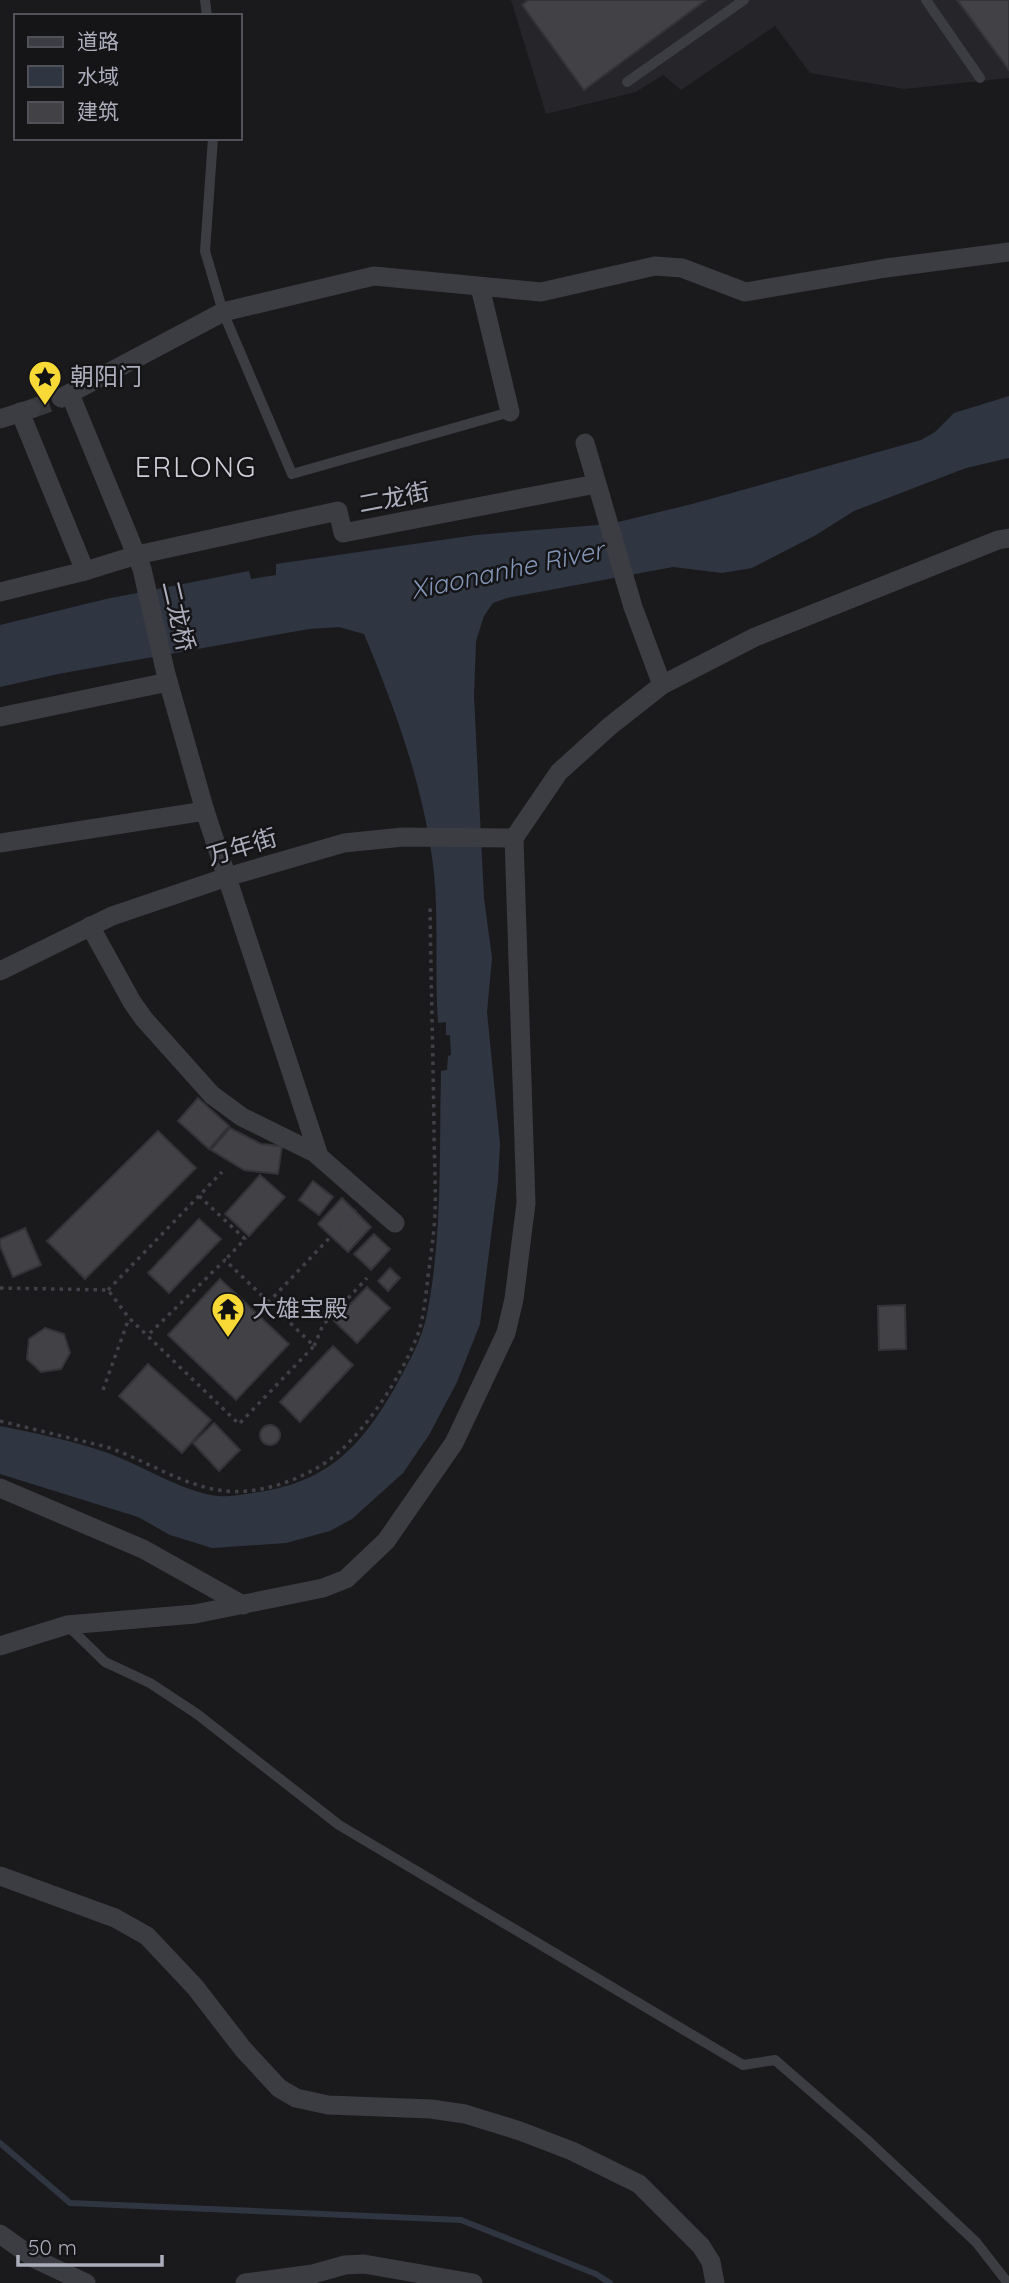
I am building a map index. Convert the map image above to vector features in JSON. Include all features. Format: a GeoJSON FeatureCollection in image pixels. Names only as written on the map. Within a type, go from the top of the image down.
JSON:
{"type":"FeatureCollection","features":[{"type":"Feature","properties":{"kind":"street"},"geometry":{"type":"LineString","coordinates":[[223,312],[374,276],[541,292],[655,266],[682,268],[745,292],[886,268],[1009,252]]}},
{"type":"Feature","properties":{"kind":"street"},"geometry":{"type":"LineString","coordinates":[[480,288],[510,412]]}},
{"type":"Feature","properties":{"kind":"street","name":"二龙桥"},"geometry":{"type":"LineString","coordinates":[[223,312],[65,396],[139,562],[167,678],[205,811],[319,1156]]}},
{"type":"Feature","properties":{"kind":"street"},"geometry":{"type":"LineString","coordinates":[[0,419],[26,411],[85,571]]}},
{"type":"Feature","properties":{"kind":"street"},"geometry":{"type":"LineString","coordinates":[[585,443],[633,607],[662,685]]}},
{"type":"Feature","properties":{"kind":"street","name":"二龙街"},"geometry":{"type":"LineString","coordinates":[[139,562],[338,511],[343,533],[596,484]]}},
{"type":"Feature","properties":{"kind":"street"},"geometry":{"type":"LineString","coordinates":[[0,1646],[67,1625],[195,1614],[323,1588],[340,1582],[360,1568],[386,1541],[454,1443],[506,1333],[514,1299],[526,1203],[514,838],[559,772],[610,726],[662,685],[755,637],[998,540],[1009,538]]}},
{"type":"Feature","properties":{"kind":"street"},"geometry":{"type":"LineString","coordinates":[[0,592],[85,571],[139,562]]}},
{"type":"Feature","properties":{"kind":"street"},"geometry":{"type":"LineString","coordinates":[[0,717],[167,678]]}},
{"type":"Feature","properties":{"kind":"street"},"geometry":{"type":"LineString","coordinates":[[0,843],[205,811]]}},
{"type":"Feature","properties":{"kind":"street","name":"万年街"},"geometry":{"type":"LineString","coordinates":[[0,971],[112,916],[227,877],[344,843],[402,837],[514,838]]}},
{"type":"Feature","properties":{"kind":"street"},"geometry":{"type":"LineString","coordinates":[[90,926],[144,1019],[212,1095],[242,1117],[319,1156],[395,1223]]}},
{"type":"Feature","properties":{"kind":"street"},"geometry":{"type":"LineString","coordinates":[[0,1489],[142,1549],[243,1605]]}},
{"type":"Feature","properties":{"kind":"street"},"geometry":{"type":"LineString","coordinates":[[0,1876],[115,1918],[146,1936],[195,1987],[243,2049],[279,2088],[296,2098],[328,2105],[431,2109],[465,2114],[572,2151],[639,2184],[701,2246],[711,2262],[715,2283]]}},
{"type":"Feature","properties":{"kind":"street"},"geometry":{"type":"LineString","coordinates":[[0,2234],[34,2259],[86,2283]]}},
{"type":"Feature","properties":{"kind":"street"},"geometry":{"type":"LineString","coordinates":[[245,2283],[364,2264],[473,2283]]}},
{"type":"Feature","properties":{"kind":"lane"},"geometry":{"type":"LineString","coordinates":[[627,82],[744,0]]}},
{"type":"Feature","properties":{"kind":"lane"},"geometry":{"type":"LineString","coordinates":[[926,0],[979,78]]}},
{"type":"Feature","properties":{"kind":"lane"},"geometry":{"type":"LineString","coordinates":[[213,140],[205,251],[223,312],[292,474],[510,412]]}},
{"type":"Feature","properties":{"kind":"lane"},"geometry":{"type":"LineString","coordinates":[[67,1625],[105,1662],[150,1683],[197,1714],[339,1825],[743,2065],[775,2060],[866,2139],[965,2232],[1007,2283]]}},
{"type":"Feature","properties":{"kind":"path"},"geometry":{"type":"LineString","coordinates":[[0,1421],[116,1450],[177,1477],[225,1491],[251,1490],[308,1474],[334,1457],[358,1433],[398,1374],[418,1334],[425,1299],[435,1213],[430,905]]}},
{"type":"Feature","properties":{"kind":"path"},"geometry":{"type":"LineString","coordinates":[[0,1288],[108,1290],[222,1172]]}},
{"type":"Feature","properties":{"kind":"path"},"geometry":{"type":"LineString","coordinates":[[147,1336],[245,1239],[199,1196]]}},
{"type":"Feature","properties":{"kind":"path"},"geometry":{"type":"LineString","coordinates":[[262,1309],[367,1199]]}},
{"type":"Feature","properties":{"kind":"path"},"geometry":{"type":"LineString","coordinates":[[225,1260],[314,1346]]}},
{"type":"Feature","properties":{"kind":"path"},"geometry":{"type":"LineString","coordinates":[[108,1290],[129,1318],[239,1424],[314,1346],[323,1325],[367,1278]]}},
{"type":"Feature","properties":{"kind":"path"},"geometry":{"type":"LineString","coordinates":[[103,1390],[129,1318]]}},
{"type":"Feature","properties":{"kind":"shaded area"},"geometry":{"type":"Polygon","coordinates":[[[511,0],[1009,0],[1009,78],[904,89],[810,73],[775,26],[681,90],[663,75],[636,92],[546,114],[511,0]]]}},
{"type":"Feature","properties":{"kind":"water","name":"Xiaonanhe River"},"geometry":{"type":"Polygon","coordinates":[[[1009,396],[1009,458],[966,468],[854,511],[816,535],[752,568],[722,573],[673,567],[507,598],[493,603],[484,616],[476,641],[474,696],[484,898],[492,958],[487,1012],[500,1144],[498,1181],[480,1324],[457,1382],[429,1435],[403,1473],[352,1519],[330,1531],[286,1543],[212,1548],[170,1535],[138,1517],[0,1474],[0,1426],[95,1449],[190,1489],[217,1496],[284,1487],[306,1479],[343,1456],[358,1441],[385,1404],[419,1341],[425,1323],[438,1223],[441,1071],[447,1070],[448,1056],[451,1055],[446,1022],[438,1023],[436,898],[427,828],[405,743],[364,634],[339,627],[309,629],[0,687],[0,625],[106,599],[249,571],[251,579],[276,575],[276,564],[476,535],[610,524],[921,440],[935,432],[954,413],[1009,396]]]}},
{"type":"Feature","properties":{"kind":"building"},"geometry":{"type":"Polygon","coordinates":[[[528,0],[706,0],[584,90],[522,5],[528,0]]]}},
{"type":"Feature","properties":{"kind":"building"},"geometry":{"type":"Polygon","coordinates":[[[957,0],[1009,0],[1009,70],[957,0]]]}},
{"type":"Feature","properties":{"kind":"building"},"geometry":{"type":"Polygon","coordinates":[[[198,1098],[229,1126],[209,1149],[178,1121],[198,1098]]]}},
{"type":"Feature","properties":{"kind":"building"},"geometry":{"type":"Polygon","coordinates":[[[230,1128],[261,1144],[282,1146],[278,1174],[244,1170],[211,1150],[230,1128]]]}},
{"type":"Feature","properties":{"kind":"building"},"geometry":{"type":"Polygon","coordinates":[[[158,1131],[196,1168],[85,1279],[47,1241],[158,1131]]]}},
{"type":"Feature","properties":{"kind":"building"},"geometry":{"type":"Polygon","coordinates":[[[260,1175],[285,1197],[249,1236],[225,1214],[260,1175]]]}},
{"type":"Feature","properties":{"kind":"building"},"geometry":{"type":"Polygon","coordinates":[[[313,1181],[333,1197],[319,1215],[299,1200],[313,1181]]]}},
{"type":"Feature","properties":{"kind":"building"},"geometry":{"type":"Polygon","coordinates":[[[342,1198],[371,1227],[348,1252],[318,1224],[342,1198]]]}},
{"type":"Feature","properties":{"kind":"building"},"geometry":{"type":"Polygon","coordinates":[[[199,1219],[221,1239],[169,1293],[148,1273],[199,1219]]]}},
{"type":"Feature","properties":{"kind":"building"},"geometry":{"type":"Polygon","coordinates":[[[25,1228],[41,1265],[13,1277],[0,1246],[0,1239],[25,1228]]]}},
{"type":"Feature","properties":{"kind":"building"},"geometry":{"type":"Polygon","coordinates":[[[374,1234],[390,1249],[371,1270],[354,1254],[374,1234]]]}},
{"type":"Feature","properties":{"kind":"building"},"geometry":{"type":"Polygon","coordinates":[[[390,1268],[400,1278],[388,1291],[378,1281],[390,1268]]]}},
{"type":"Feature","properties":{"kind":"building","name":"大雄宝殿"},"geometry":{"type":"Polygon","coordinates":[[[220,1279],[289,1344],[236,1400],[168,1335],[220,1279]]]}},
{"type":"Feature","properties":{"kind":"building"},"geometry":{"type":"Polygon","coordinates":[[[367,1287],[390,1308],[357,1343],[334,1321],[367,1287]]]}},
{"type":"Feature","properties":{"kind":"building"},"geometry":{"type":"Polygon","coordinates":[[[905,1305],[906,1349],[879,1350],[878,1306],[905,1305]]]}},
{"type":"Feature","properties":{"kind":"building"},"geometry":{"type":"Polygon","coordinates":[[[45,1328],[64,1334],[70,1353],[61,1369],[41,1372],[27,1359],[29,1339],[45,1328]]]}},
{"type":"Feature","properties":{"kind":"building"},"geometry":{"type":"Polygon","coordinates":[[[333,1346],[353,1365],[300,1422],[280,1402],[333,1346]]]}},
{"type":"Feature","properties":{"kind":"building"},"geometry":{"type":"Polygon","coordinates":[[[148,1364],[211,1420],[182,1453],[119,1396],[148,1364]]]}},
{"type":"Feature","properties":{"kind":"building"},"geometry":{"type":"Polygon","coordinates":[[[214,1423],[240,1450],[219,1471],[193,1443],[214,1423]]]}},
{"type":"Feature","properties":{"kind":"building"},"geometry":{"type":"Polygon","coordinates":[[[270,1425],[277,1428],[280,1435],[277,1442],[270,1445],[263,1442],[260,1435],[263,1428],[270,1425]]]}},
{"type":"Feature","properties":{"kind":"waterway"},"geometry":{"type":"LineString","coordinates":[[0,2143],[70,2203],[461,2220],[596,2274],[610,2283]]}},
{"type":"Feature","properties":{"kind":"tunnel"},"geometry":{"type":"LineString","coordinates":[[31,409],[61,398]]}},
{"type":"Feature","properties":{"kind":"place","name":"朝阳门"},"geometry":{"type":"Point","coordinates":[45,407]}},
{"type":"Feature","properties":{"kind":"place","name":"大雄宝殿"},"geometry":{"type":"Point","coordinates":[228,1339]}},
{"type":"Feature","properties":{"kind":"district","name":"ERLONG"},"geometry":{"type":"Point","coordinates":[196,467]}}]}
